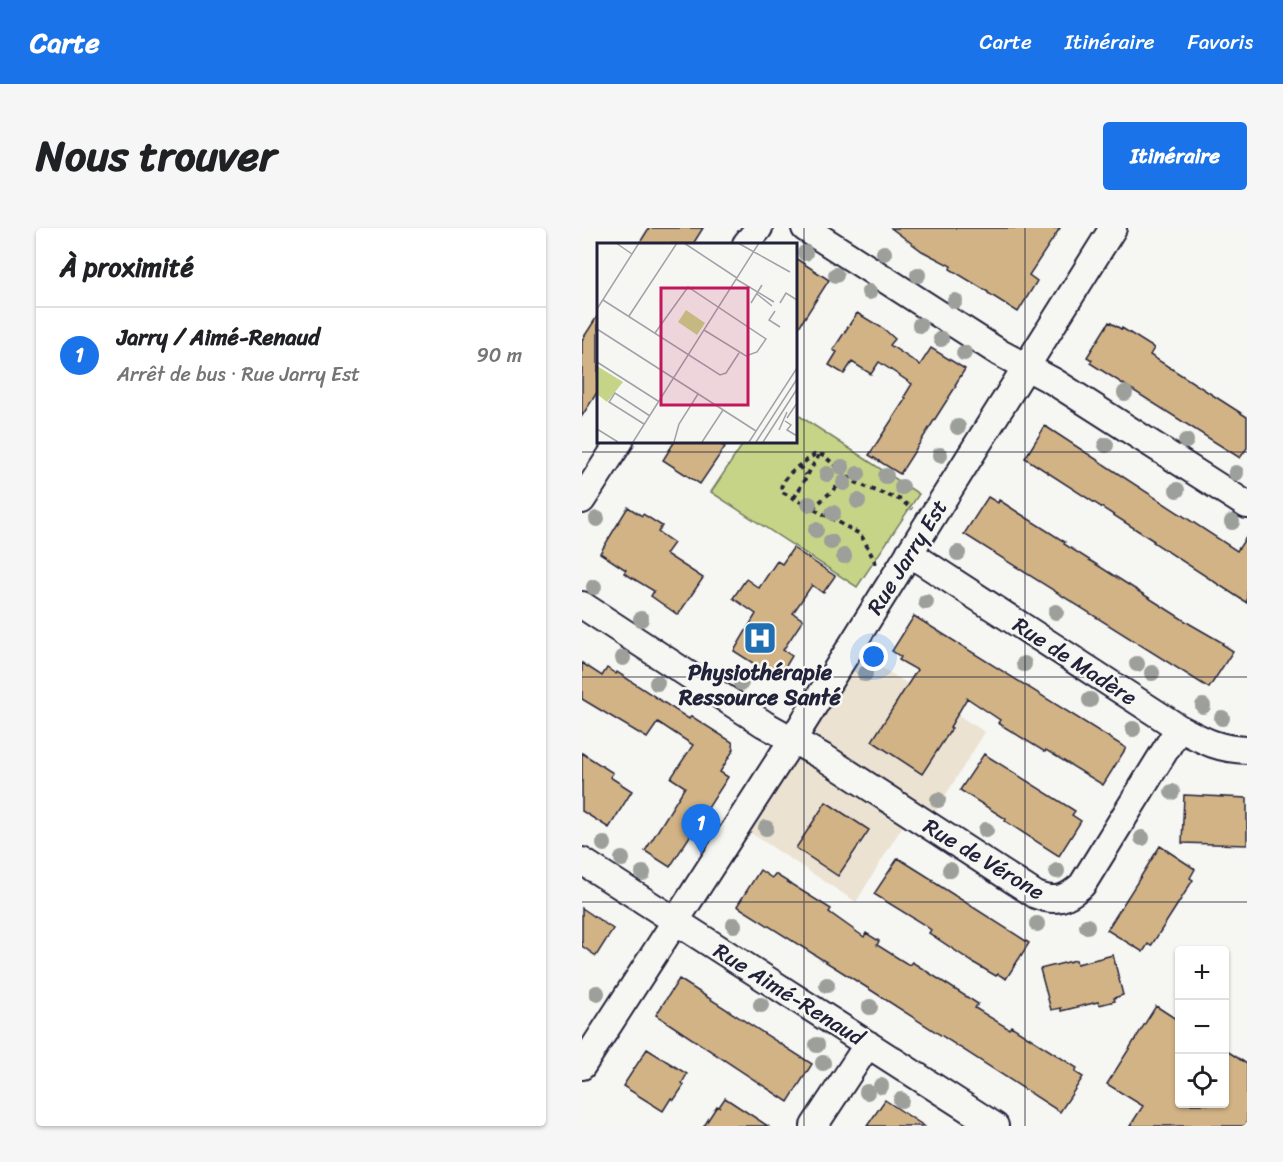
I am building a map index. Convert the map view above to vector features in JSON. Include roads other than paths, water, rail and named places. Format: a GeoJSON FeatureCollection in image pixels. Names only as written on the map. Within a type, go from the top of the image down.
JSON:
{"type":"FeatureCollection","features":[{"type":"Feature","properties":{"kind":"street"},"geometry":{"type":"LineString","coordinates":[[747,243],[759,228]]}},
{"type":"Feature","properties":{"kind":"street"},"geometry":{"type":"LineString","coordinates":[[806,228],[1000,353],[1053,381],[1247,505]]}},
{"type":"Feature","properties":{"kind":"street","name":"Rue Jarry Est"},"geometry":{"type":"LineString","coordinates":[[582,1066],[793,739],[1113,228]]}},
{"type":"Feature","properties":{"kind":"street"},"geometry":{"type":"LineString","coordinates":[[582,500],[619,442]]}},
{"type":"Feature","properties":{"kind":"street","name":"Rue de Madère"},"geometry":{"type":"LineString","coordinates":[[909,553],[1179,729],[1214,746],[1247,750]]}},
{"type":"Feature","properties":{"kind":"street"},"geometry":{"type":"LineString","coordinates":[[582,605],[764,724],[793,739]]}},
{"type":"Feature","properties":{"kind":"street","name":"Rue de Vérone"},"geometry":{"type":"LineString","coordinates":[[793,739],[1036,895],[1048,900],[1061,899],[1072,894],[1082,885],[1179,729]]}},
{"type":"Feature","properties":{"kind":"street","name":"Rue Aimé-Renaud"},"geometry":{"type":"LineString","coordinates":[[582,861],[995,1126]]}},
{"type":"Feature","properties":{"kind":"street"},"geometry":{"type":"LineString","coordinates":[[814,1126],[868,1044]]}},
{"type":"Feature","properties":{"kind":"place","name":"Physiothérapie Ressource Santé"},"geometry":{"type":"Point","coordinates":[760,638]}},
{"type":"Feature","properties":{"kind":"place","name":"Jarry / Aimé-Renaud"},"geometry":{"type":"Point","coordinates":[701,854]}}]}
